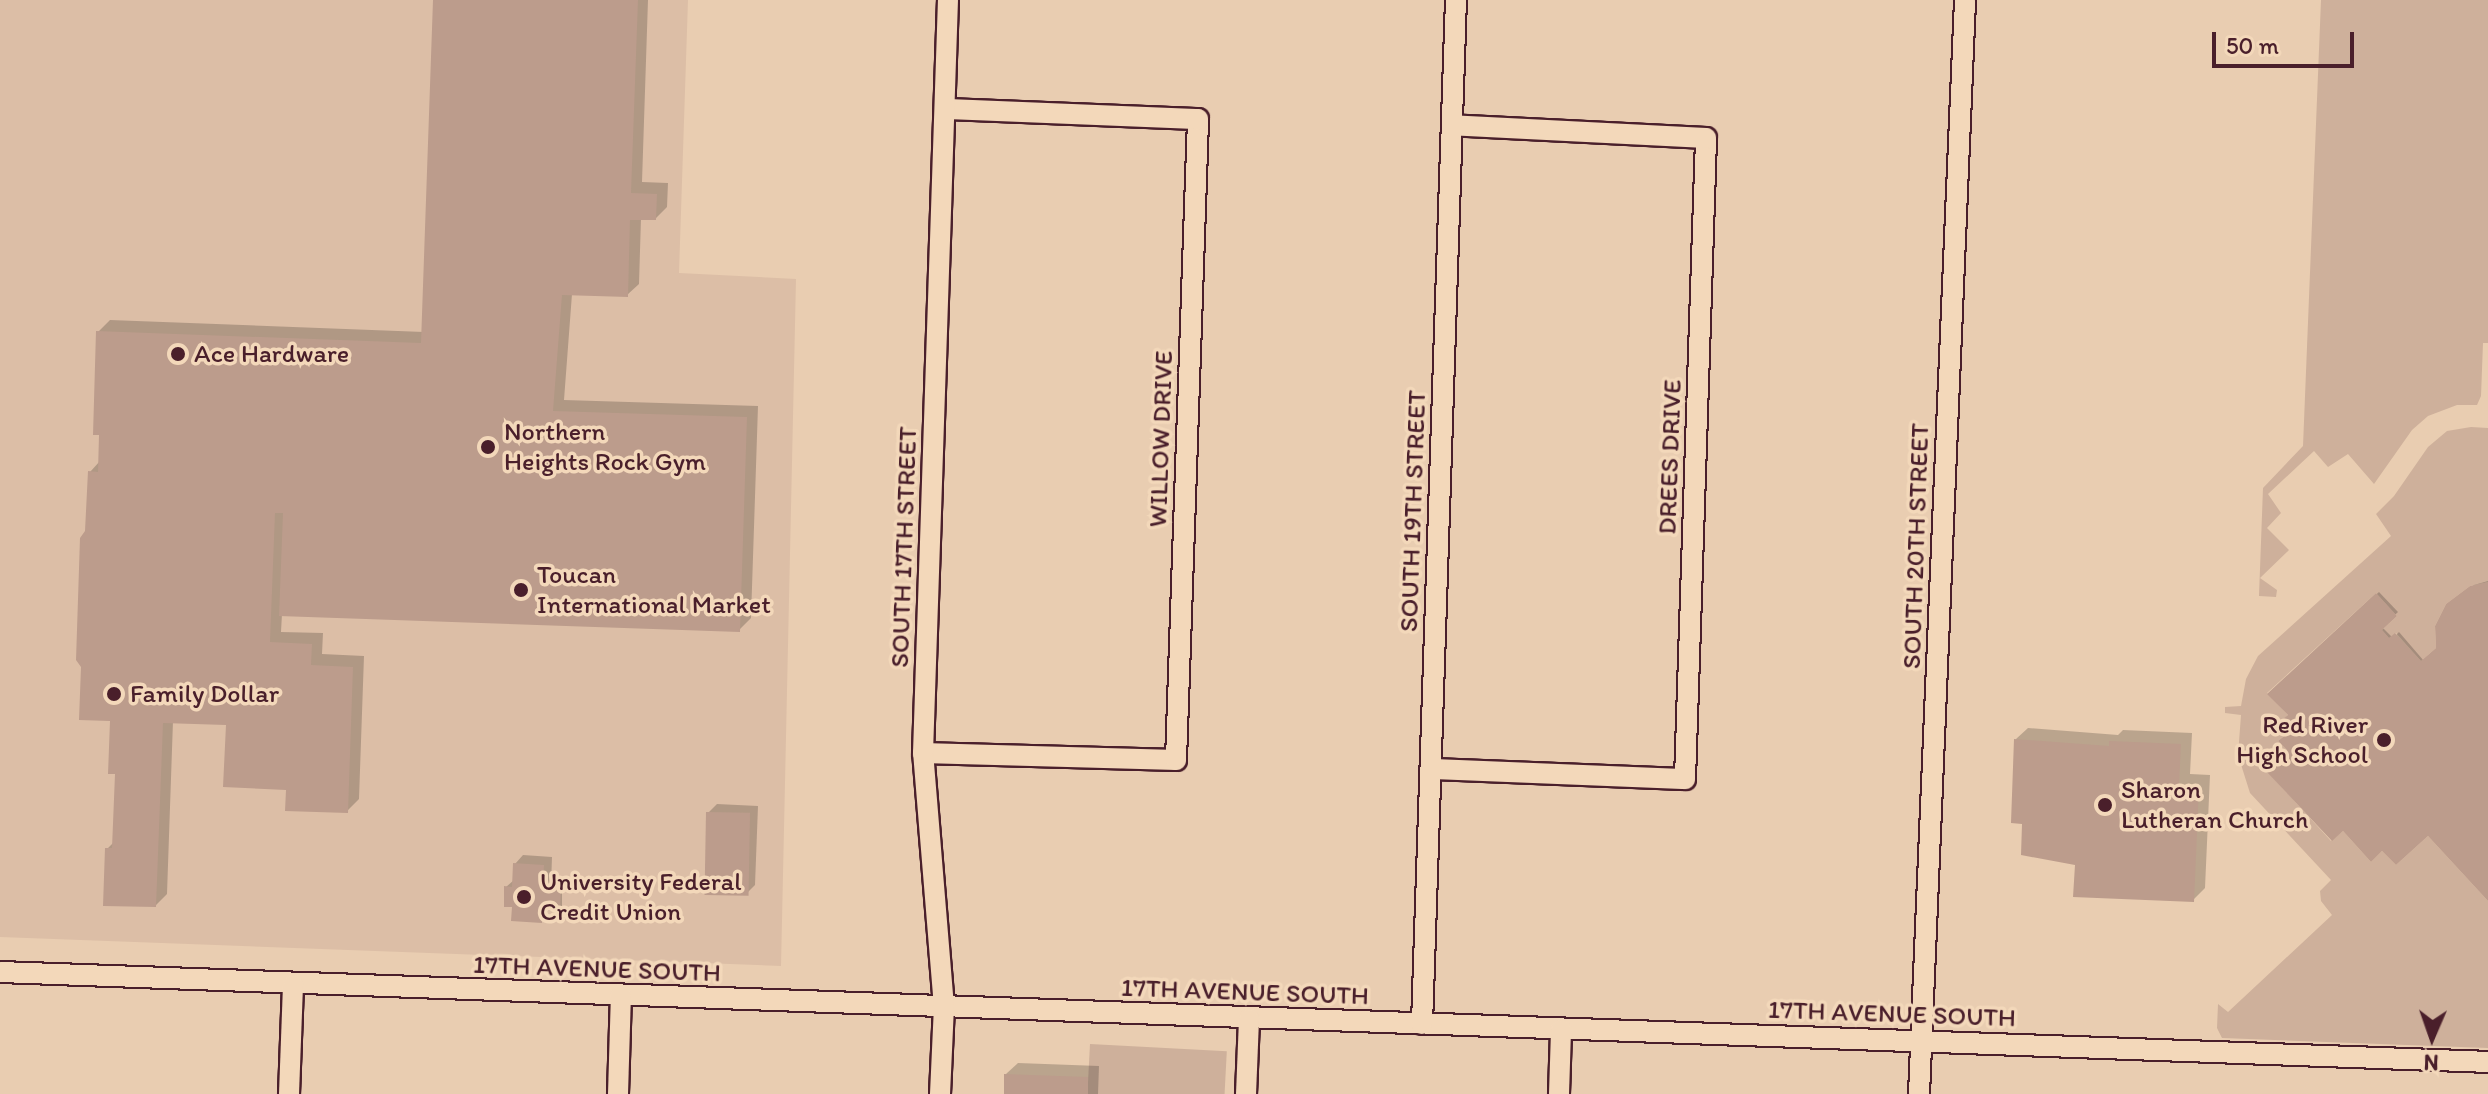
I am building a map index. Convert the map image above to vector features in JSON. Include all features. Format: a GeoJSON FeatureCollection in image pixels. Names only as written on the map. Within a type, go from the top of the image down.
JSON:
{"type":"FeatureCollection","features":[{"type":"Feature","properties":{"kind":"street","name":"SOUTH 17TH STREET"},"geometry":{"type":"LineString","coordinates":[[940,1094],[944,1007],[923,753],[948,0]]}},
{"type":"Feature","properties":{"kind":"street","name":"SOUTH 19TH STREET"},"geometry":{"type":"LineString","coordinates":[[1422,1024],[1456,0]]}},
{"type":"Feature","properties":{"kind":"street","name":"SOUTH 20TH STREET"},"geometry":{"type":"LineString","coordinates":[[1919,1094],[1965,0]]}},
{"type":"Feature","properties":{"kind":"street","name":"WILLOW DRIVE"},"geometry":{"type":"LineString","coordinates":[[923,753],[1176,760],[1178,729],[1198,119],[945,109]]}},
{"type":"Feature","properties":{"kind":"street","name":"DREES DRIVE"},"geometry":{"type":"LineString","coordinates":[[1431,769],[1685,779],[1687,732],[1706,138],[1452,125]]}},
{"type":"Feature","properties":{"kind":"street","name":"17TH AVENUE SOUTH"},"geometry":{"type":"LineString","coordinates":[[0,972],[2488,1062]]}},
{"type":"Feature","properties":{"kind":"street"},"geometry":{"type":"LineString","coordinates":[[289,1094],[293,985]]}},
{"type":"Feature","properties":{"kind":"street"},"geometry":{"type":"LineString","coordinates":[[618,1094],[621,995]]}},
{"type":"Feature","properties":{"kind":"street"},"geometry":{"type":"LineString","coordinates":[[1246,1094],[1249,1019]]}},
{"type":"Feature","properties":{"kind":"street"},"geometry":{"type":"LineString","coordinates":[[1559,1094],[1561,1030]]}},
{"type":"Feature","properties":{"kind":"shaded area"},"geometry":{"type":"Polygon","coordinates":[[[0,0],[688,0],[679,273],[796,279],[781,966],[0,937],[0,0]]]}},
{"type":"Feature","properties":{"kind":"shaded area"},"geometry":{"type":"Polygon","coordinates":[[[2321,0],[2488,0],[2488,343],[2483,343],[2481,396],[2477,405],[2457,405],[2428,416],[2412,430],[2374,484],[2348,454],[2328,467],[2314,451],[2268,494],[2281,513],[2267,528],[2289,550],[2260,578],[2277,590],[2276,597],[2259,596],[2263,488],[2303,446],[2321,0]]]}},
{"type":"Feature","properties":{"kind":"shaded area"},"geometry":{"type":"Polygon","coordinates":[[[2488,428],[2488,582],[2470,586],[2446,604],[2435,626],[2436,648],[2421,661],[2396,633],[2389,638],[2382,630],[2397,616],[2376,593],[2267,693],[2288,715],[2279,723],[2288,733],[2278,741],[2287,750],[2266,770],[2331,841],[2343,831],[2371,862],[2382,851],[2396,865],[2428,836],[2488,901],[2488,1048],[2222,1038],[2217,1028],[2218,1004],[2228,1012],[2332,915],[2321,901],[2320,891],[2331,880],[2250,793],[2238,755],[2241,715],[2225,713],[2225,707],[2241,706],[2246,679],[2258,656],[2391,536],[2376,514],[2394,496],[2428,447],[2447,431],[2488,428]]]}},
{"type":"Feature","properties":{"kind":"shaded area"},"geometry":{"type":"Polygon","coordinates":[[[1090,1044],[1227,1051],[1225,1094],[1087,1094],[1090,1044]]]}},
{"type":"Feature","properties":{"kind":"building"},"geometry":{"type":"Polygon","coordinates":[[[433,0],[638,0],[631,193],[657,194],[656,220],[630,220],[628,297],[562,295],[553,411],[747,417],[740,632],[279,616],[283,513],[275,513],[270,642],[312,644],[311,665],[353,667],[348,813],[285,811],[286,790],[223,787],[226,725],[163,723],[156,907],[103,906],[105,848],[112,848],[115,774],[108,774],[110,721],[79,720],[81,667],[76,660],[80,538],[85,531],[88,471],[98,472],[99,435],[93,435],[96,331],[421,343],[433,0]]]}},
{"type":"Feature","properties":{"kind":"building","name":"Red River High School"},"geometry":{"type":"Polygon","coordinates":[[[2488,582],[2488,901],[2428,836],[2396,865],[2382,851],[2371,862],[2343,831],[2332,841],[2265,770],[2287,750],[2278,741],[2288,733],[2278,723],[2288,715],[2267,694],[2376,593],[2397,616],[2382,630],[2389,638],[2395,633],[2421,661],[2436,648],[2435,626],[2446,604],[2470,586],[2488,582]]]}},
{"type":"Feature","properties":{"kind":"building","name":"Sharon Lutheran Church"},"geometry":{"type":"Polygon","coordinates":[[[2014,739],[2109,746],[2109,741],[2181,744],[2179,785],[2199,786],[2194,902],[2073,897],[2075,865],[2021,855],[2022,824],[2011,823],[2014,739]]]}},
{"type":"Feature","properties":{"kind":"building"},"geometry":{"type":"Polygon","coordinates":[[[706,812],[750,813],[749,896],[705,895],[706,812]]]}},
{"type":"Feature","properties":{"kind":"building","name":"University Federal Credit Union"},"geometry":{"type":"Polygon","coordinates":[[[513,863],[544,865],[543,887],[561,888],[560,910],[542,910],[542,923],[511,921],[512,907],[504,907],[504,886],[512,887],[513,863]]]}},
{"type":"Feature","properties":{"kind":"building"},"geometry":{"type":"Polygon","coordinates":[[[1004,1074],[1088,1077],[1088,1094],[1004,1094],[1004,1074]]]}},
{"type":"Feature","properties":{"kind":"place","name":"Ace Hardware"},"geometry":{"type":"Point","coordinates":[178,354]}},
{"type":"Feature","properties":{"kind":"place","name":"Northern Heights Rock Gym"},"geometry":{"type":"Point","coordinates":[488,447]}},
{"type":"Feature","properties":{"kind":"place","name":"Toucan International Market"},"geometry":{"type":"Point","coordinates":[521,590]}},
{"type":"Feature","properties":{"kind":"place","name":"Family Dollar"},"geometry":{"type":"Point","coordinates":[114,694]}},
{"type":"Feature","properties":{"kind":"place","name":"Red River High School"},"geometry":{"type":"Point","coordinates":[2384,740]}},
{"type":"Feature","properties":{"kind":"place","name":"Sharon Lutheran Church"},"geometry":{"type":"Point","coordinates":[2105,805]}},
{"type":"Feature","properties":{"kind":"place","name":"University Federal Credit Union"},"geometry":{"type":"Point","coordinates":[524,897]}}]}
